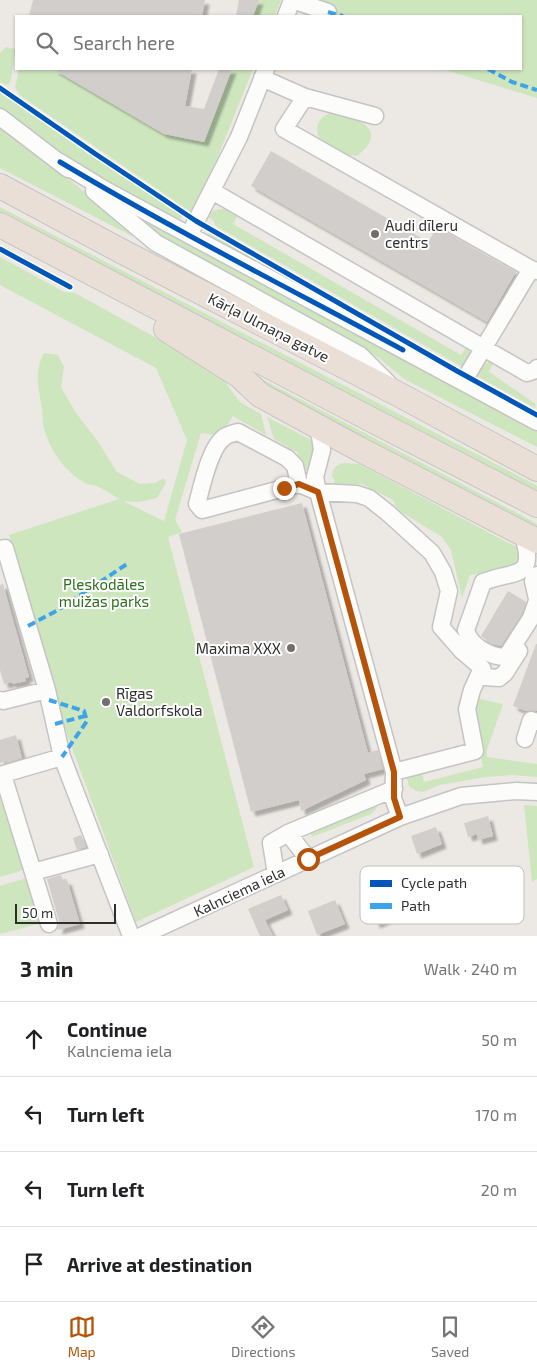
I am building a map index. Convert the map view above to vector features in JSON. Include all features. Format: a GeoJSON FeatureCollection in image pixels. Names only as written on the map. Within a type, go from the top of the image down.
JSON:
{"type":"FeatureCollection","features":[{"type":"Feature","properties":{"kind":"highway","name":"Kārļa Ulmaņa gatve"},"geometry":{"type":"LineString","coordinates":[[0,186],[123,252],[398,394],[537,469]]}},
{"type":"Feature","properties":{"kind":"highway"},"geometry":{"type":"LineString","coordinates":[[0,225],[121,290],[537,505]]}},
{"type":"Feature","properties":{"kind":"highway"},"geometry":{"type":"LineString","coordinates":[[121,290],[160,325],[240,376],[260,395],[529,537]]}},
{"type":"Feature","properties":{"kind":"street"},"geometry":{"type":"LineString","coordinates":[[286,15],[292,0],[328,12]]}},
{"type":"Feature","properties":{"kind":"street"},"geometry":{"type":"LineString","coordinates":[[189,235],[239,137],[264,73],[305,97],[375,116]]}},
{"type":"Feature","properties":{"kind":"street"},"geometry":{"type":"LineString","coordinates":[[305,97],[284,129],[534,270],[463,382]]}},
{"type":"Feature","properties":{"kind":"street"},"geometry":{"type":"LineString","coordinates":[[0,118],[60,162],[156,243],[360,355],[398,394]]}},
{"type":"Feature","properties":{"kind":"street"},"geometry":{"type":"LineString","coordinates":[[60,162],[189,235],[537,422]]}},
{"type":"Feature","properties":{"kind":"street"},"geometry":{"type":"LineString","coordinates":[[212,191],[527,373],[537,368]]}},
{"type":"Feature","properties":{"kind":"street"},"geometry":{"type":"LineString","coordinates":[[316,425],[322,450],[315,477],[318,492],[394,772],[394,798],[400,817]]}},
{"type":"Feature","properties":{"kind":"street"},"geometry":{"type":"LineString","coordinates":[[299,484],[294,466],[287,458],[238,432],[227,436],[219,442],[210,462],[197,504],[202,510],[299,484],[318,492],[357,494],[369,498],[432,553],[443,572],[449,591],[441,626],[462,651],[479,665]]}},
{"type":"Feature","properties":{"kind":"street"},"geometry":{"type":"LineString","coordinates":[[319,466],[338,451],[360,449]]}},
{"type":"Feature","properties":{"kind":"street"},"geometry":{"type":"LineString","coordinates":[[519,639],[520,649],[505,673],[499,678],[485,677],[474,654],[466,630],[483,582],[519,573],[526,566],[529,537]]}},
{"type":"Feature","properties":{"kind":"street"},"geometry":{"type":"LineString","coordinates":[[0,549],[5,548],[46,690],[62,757],[131,936]]}},
{"type":"Feature","properties":{"kind":"street"},"geometry":{"type":"LineString","coordinates":[[468,638],[472,644],[497,657],[506,657],[531,618],[537,600],[535,578],[519,573]]}},
{"type":"Feature","properties":{"kind":"street"},"geometry":{"type":"LineString","coordinates":[[394,772],[475,751],[467,709],[479,665]]}},
{"type":"Feature","properties":{"kind":"street"},"geometry":{"type":"LineString","coordinates":[[0,700],[46,690]]}},
{"type":"Feature","properties":{"kind":"street"},"geometry":{"type":"LineString","coordinates":[[525,739],[531,720],[537,722]]}},
{"type":"Feature","properties":{"kind":"street"},"geometry":{"type":"LineString","coordinates":[[49,924],[2,775],[62,757]]}},
{"type":"Feature","properties":{"kind":"street"},"geometry":{"type":"LineString","coordinates":[[276,874],[271,843],[394,789]]}},
{"type":"Feature","properties":{"kind":"street","name":"Kalnciema iela"},"geometry":{"type":"LineString","coordinates":[[141,936],[400,817],[461,796],[537,792]]}},
{"type":"Feature","properties":{"kind":"street"},"geometry":{"type":"LineString","coordinates":[[288,834],[308,859]]}},
{"type":"Feature","properties":{"kind":"street"},"geometry":{"type":"LineString","coordinates":[[32,872],[100,854]]}},
{"type":"Feature","properties":{"kind":"green space"},"geometry":{"type":"Polygon","coordinates":[[[259,0],[281,0],[275,15],[253,15],[259,0]]]}},
{"type":"Feature","properties":{"kind":"green space"},"geometry":{"type":"Polygon","coordinates":[[[308,0],[537,0],[537,98],[445,70],[522,70],[522,15],[303,15],[308,0]]]}},
{"type":"Feature","properties":{"kind":"green space"},"geometry":{"type":"Polygon","coordinates":[[[6,47],[15,49],[11,79],[9,84],[6,85],[0,82],[0,53],[6,47]]]}},
{"type":"Feature","properties":{"kind":"green space"},"geometry":{"type":"Polygon","coordinates":[[[19,70],[55,70],[164,134],[204,142],[232,70],[253,70],[206,186],[191,212],[21,96],[15,88],[19,70]]]}},
{"type":"Feature","properties":{"kind":"green space"},"geometry":{"type":"Polygon","coordinates":[[[0,91],[184,216],[178,219],[166,219],[95,176],[0,108],[0,91]]]}},
{"type":"Feature","properties":{"kind":"green space"},"geometry":{"type":"Polygon","coordinates":[[[330,113],[356,119],[371,132],[369,143],[357,156],[343,154],[329,148],[319,138],[318,124],[323,117],[330,113]]]}},
{"type":"Feature","properties":{"kind":"green space"},"geometry":{"type":"Polygon","coordinates":[[[0,126],[136,234],[132,236],[0,168],[0,126]]]}},
{"type":"Feature","properties":{"kind":"green space"},"geometry":{"type":"Polygon","coordinates":[[[0,207],[532,483],[537,486],[537,495],[0,215],[0,207]]]}},
{"type":"Feature","properties":{"kind":"green space"},"geometry":{"type":"Polygon","coordinates":[[[229,209],[238,214],[233,224],[461,355],[466,348],[471,354],[464,368],[216,226],[213,220],[208,217],[213,211],[229,209]]]}},
{"type":"Feature","properties":{"kind":"green space"},"geometry":{"type":"Polygon","coordinates":[[[134,215],[537,430],[537,447],[404,379],[379,358],[364,349],[180,253],[134,215]]]}},
{"type":"Feature","properties":{"kind":"green space"},"geometry":{"type":"Polygon","coordinates":[[[207,231],[454,372],[211,241],[207,231]]]}},
{"type":"Feature","properties":{"kind":"green space","name":"Pleskodāles muižas parks"},"geometry":{"type":"Polygon","coordinates":[[[0,257],[64,292],[75,293],[198,361],[221,377],[240,402],[261,414],[266,435],[233,416],[220,436],[201,433],[175,520],[182,532],[168,537],[254,867],[136,922],[67,734],[9,535],[119,499],[77,478],[59,460],[50,445],[43,426],[38,381],[39,368],[44,353],[58,355],[64,367],[61,387],[76,413],[97,440],[117,472],[140,484],[155,483],[164,478],[166,483],[157,498],[139,502],[123,501],[164,521],[187,440],[156,368],[0,285],[0,257]]]}},
{"type":"Feature","properties":{"kind":"green space"},"geometry":{"type":"Polygon","coordinates":[[[489,362],[493,363],[489,372],[536,404],[535,408],[477,376],[481,366],[489,362]]]}},
{"type":"Feature","properties":{"kind":"green space"},"geometry":{"type":"Polygon","coordinates":[[[258,377],[523,516],[537,524],[537,534],[265,386],[258,377]]]}},
{"type":"Feature","properties":{"kind":"green space"},"geometry":{"type":"Polygon","coordinates":[[[267,417],[317,443],[313,460],[307,470],[302,468],[297,452],[274,439],[267,417]]]}},
{"type":"Feature","properties":{"kind":"green space"},"geometry":{"type":"Polygon","coordinates":[[[344,463],[359,464],[522,550],[521,561],[508,571],[470,575],[462,598],[451,550],[442,537],[398,510],[393,500],[362,484],[331,487],[335,481],[332,473],[335,467],[344,463]]]}},
{"type":"Feature","properties":{"kind":"green space"},"geometry":{"type":"Polygon","coordinates":[[[476,698],[503,704],[487,750],[487,757],[537,764],[537,777],[512,775],[485,777],[440,785],[423,792],[416,791],[409,786],[407,778],[422,773],[424,782],[483,767],[471,710],[476,698]]]}},
{"type":"Feature","properties":{"kind":"green space"},"geometry":{"type":"Polygon","coordinates":[[[0,798],[24,870],[0,877],[0,798]]]}},
{"type":"Feature","properties":{"kind":"green space"},"geometry":{"type":"Polygon","coordinates":[[[378,801],[376,809],[371,814],[312,837],[307,825],[378,801]]]}},
{"type":"Feature","properties":{"kind":"green space"},"geometry":{"type":"Polygon","coordinates":[[[524,805],[537,806],[537,879],[532,882],[524,805]]]}},
{"type":"Feature","properties":{"kind":"green space"},"geometry":{"type":"Polygon","coordinates":[[[27,878],[42,923],[0,934],[0,886],[27,878]]]}},
{"type":"Feature","properties":{"kind":"building"},"geometry":{"type":"Polygon","coordinates":[[[33,0],[205,0],[202,15],[29,15],[33,0]]]}},
{"type":"Feature","properties":{"kind":"building"},"geometry":{"type":"Polygon","coordinates":[[[239,0],[259,0],[253,15],[236,15],[239,0]]]}},
{"type":"Feature","properties":{"kind":"building"},"geometry":{"type":"Polygon","coordinates":[[[55,70],[192,70],[185,106],[204,109],[219,70],[232,70],[204,142],[164,134],[55,70]]]}},
{"type":"Feature","properties":{"kind":"building","name":"Audi dīleru centrs"},"geometry":{"type":"Polygon","coordinates":[[[271,151],[428,242],[437,227],[516,272],[487,322],[251,186],[271,151]]]}},
{"type":"Feature","properties":{"kind":"building"},"geometry":{"type":"Polygon","coordinates":[[[302,503],[368,753],[378,750],[383,769],[364,774],[366,780],[301,811],[299,800],[251,812],[179,534],[302,503]]]}},
{"type":"Feature","properties":{"kind":"building"},"geometry":{"type":"Polygon","coordinates":[[[3,584],[29,677],[25,678],[26,681],[12,684],[12,682],[4,684],[0,670],[0,585],[3,584]]]}},
{"type":"Feature","properties":{"kind":"building"},"geometry":{"type":"Polygon","coordinates":[[[508,591],[526,602],[522,614],[501,646],[492,644],[481,636],[508,591]]]}},
{"type":"Feature","properties":{"kind":"building"},"geometry":{"type":"Polygon","coordinates":[[[536,644],[537,711],[526,711],[513,706],[536,644]]]}},
{"type":"Feature","properties":{"kind":"building"},"geometry":{"type":"Polygon","coordinates":[[[16,735],[22,758],[7,763],[6,761],[0,763],[0,740],[16,735]]]}},
{"type":"Feature","properties":{"kind":"building"},"geometry":{"type":"Polygon","coordinates":[[[488,816],[493,836],[478,840],[477,834],[468,837],[464,823],[488,816]]]}},
{"type":"Feature","properties":{"kind":"building"},"geometry":{"type":"Polygon","coordinates":[[[436,827],[442,844],[417,854],[411,836],[436,827]]]}},
{"type":"Feature","properties":{"kind":"building"},"geometry":{"type":"Polygon","coordinates":[[[81,835],[86,847],[77,850],[73,838],[81,835]]]}},
{"type":"Feature","properties":{"kind":"building"},"geometry":{"type":"Polygon","coordinates":[[[61,875],[63,881],[67,880],[80,924],[58,930],[59,921],[47,879],[61,875]]]}},
{"type":"Feature","properties":{"kind":"building"},"geometry":{"type":"Polygon","coordinates":[[[281,895],[288,910],[265,920],[273,936],[260,936],[248,909],[281,895]]]}},
{"type":"Feature","properties":{"kind":"building"},"geometry":{"type":"Polygon","coordinates":[[[335,900],[345,924],[317,935],[308,911],[335,900]]]}},
{"type":"Feature","properties":{"kind":"marked path"},"geometry":{"type":"LineString","coordinates":[[328,12],[339,15]]}},
{"type":"Feature","properties":{"kind":"marked path"},"geometry":{"type":"LineString","coordinates":[[490,70],[512,82],[537,90]]}},
{"type":"Feature","properties":{"kind":"marked path"},"geometry":{"type":"LineString","coordinates":[[28,626],[58,610],[127,564]]}},
{"type":"Feature","properties":{"kind":"marked path"},"geometry":{"type":"LineString","coordinates":[[49,700],[84,711],[87,721],[62,757]]}},
{"type":"Feature","properties":{"kind":"marked path"},"geometry":{"type":"LineString","coordinates":[[55,724],[85,716]]}},
{"type":"Feature","properties":{"kind":"cycle path"},"geometry":{"type":"LineString","coordinates":[[0,88],[196,221],[537,415]]}},
{"type":"Feature","properties":{"kind":"cycle path"},"geometry":{"type":"LineString","coordinates":[[60,162],[187,235],[403,350]]}},
{"type":"Feature","properties":{"kind":"cycle path"},"geometry":{"type":"LineString","coordinates":[[0,249],[70,287]]}},
{"type":"Feature","properties":{"kind":"place","name":"Audi dīleru centrs"},"geometry":{"type":"Point","coordinates":[375,234]}},
{"type":"Feature","properties":{"kind":"place","name":"Maxima XXX"},"geometry":{"type":"Point","coordinates":[291,648]}},
{"type":"Feature","properties":{"kind":"place","name":"Rīgas Valdorfskola"},"geometry":{"type":"Point","coordinates":[106,702]}},
{"type":"Feature","properties":{"kind":"route"},"geometry":{"type":"LineString","coordinates":[[284,488],[299,484],[318,492],[394,772],[394,798],[400,817],[308,859]]}}]}
